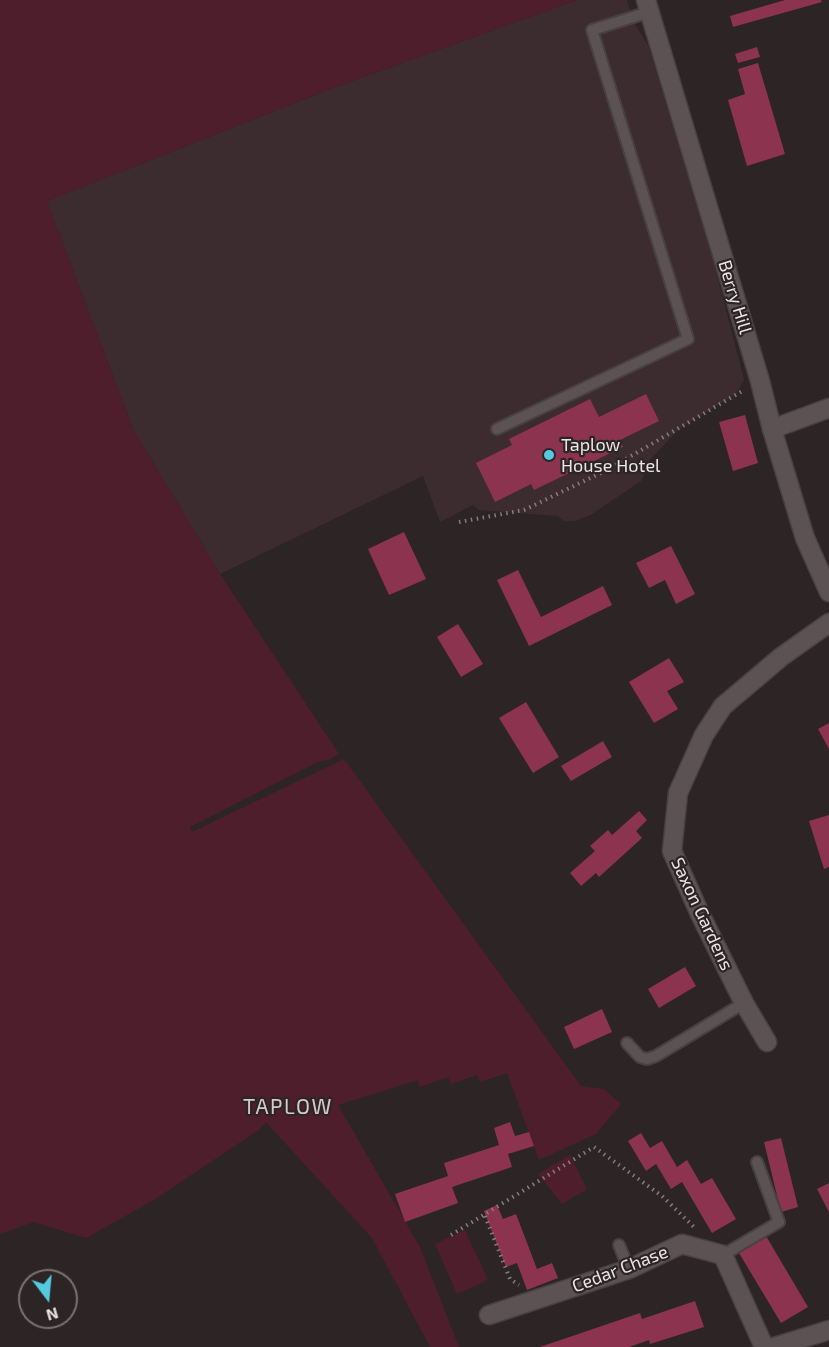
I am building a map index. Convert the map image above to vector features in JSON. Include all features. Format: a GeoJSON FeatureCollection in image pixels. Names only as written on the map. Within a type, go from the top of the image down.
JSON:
{"type":"FeatureCollection","features":[{"type":"Feature","properties":{"kind":"street","name":"Berry Hill"},"geometry":{"type":"LineString","coordinates":[[647,6],[805,538],[829,592]]}},
{"type":"Feature","properties":{"kind":"street"},"geometry":{"type":"LineString","coordinates":[[772,429],[829,408]]}},
{"type":"Feature","properties":{"kind":"street","name":"Saxon Gardens"},"geometry":{"type":"LineString","coordinates":[[767,1042],[744,1003],[672,851],[678,793],[704,735],[723,706],[781,657],[829,623]]}},
{"type":"Feature","properties":{"kind":"street","name":"Cedar Chase"},"geometry":{"type":"LineString","coordinates":[[489,1315],[629,1269],[682,1244],[723,1255]]}},
{"type":"Feature","properties":{"kind":"street"},"geometry":{"type":"LineString","coordinates":[[723,1255],[764,1347]]}},
{"type":"Feature","properties":{"kind":"street"},"geometry":{"type":"LineString","coordinates":[[774,1347],[829,1330]]}},
{"type":"Feature","properties":{"kind":"lane"},"geometry":{"type":"LineString","coordinates":[[497,429],[688,339],[592,30],[647,6]]}},
{"type":"Feature","properties":{"kind":"lane"},"geometry":{"type":"LineString","coordinates":[[627,1043],[640,1058],[647,1059],[656,1056],[744,1003]]}},
{"type":"Feature","properties":{"kind":"lane"},"geometry":{"type":"LineString","coordinates":[[723,1255],[778,1222],[756,1162]]}},
{"type":"Feature","properties":{"kind":"lane"},"geometry":{"type":"LineString","coordinates":[[619,1245],[629,1269]]}},
{"type":"Feature","properties":{"kind":"path"},"geometry":{"type":"LineString","coordinates":[[459,522],[524,510],[607,470],[760,381]]}},
{"type":"Feature","properties":{"kind":"path"},"geometry":{"type":"LineString","coordinates":[[451,1235],[594,1147],[662,1196],[700,1233]]}},
{"type":"Feature","properties":{"kind":"path"},"geometry":{"type":"LineString","coordinates":[[485,1216],[510,1280],[540,1298]]}},
{"type":"Feature","properties":{"kind":"shaded area"},"geometry":{"type":"Polygon","coordinates":[[[0,0],[577,0],[333,88],[47,201],[134,431],[220,574],[339,754],[331,759],[318,762],[190,827],[192,832],[344,759],[581,1086],[604,1089],[621,1104],[596,1134],[539,1160],[507,1073],[480,1082],[477,1075],[451,1084],[448,1077],[420,1087],[418,1080],[338,1105],[420,1247],[459,1347],[430,1347],[372,1238],[266,1122],[260,1129],[154,1200],[86,1238],[34,1222],[0,1234],[0,0]]]}},
{"type":"Feature","properties":{"kind":"shaded area"},"geometry":{"type":"Polygon","coordinates":[[[577,0],[627,0],[634,23],[648,45],[713,259],[744,380],[736,394],[679,429],[648,462],[641,481],[592,514],[576,521],[564,521],[557,516],[479,510],[473,505],[440,522],[423,476],[220,574],[134,431],[47,201],[333,88],[577,0]]]}},
{"type":"Feature","properties":{"kind":"shaded area"},"geometry":{"type":"Polygon","coordinates":[[[570,1155],[587,1189],[562,1204],[538,1174],[570,1155]]]}},
{"type":"Feature","properties":{"kind":"shaded area"},"geometry":{"type":"Polygon","coordinates":[[[465,1230],[488,1280],[457,1294],[435,1244],[465,1230]]]}},
{"type":"Feature","properties":{"kind":"building"},"geometry":{"type":"Polygon","coordinates":[[[785,0],[821,0],[822,2],[733,27],[730,16],[785,0]]]}},
{"type":"Feature","properties":{"kind":"building"},"geometry":{"type":"Polygon","coordinates":[[[757,47],[760,57],[738,63],[735,54],[757,47]]]}},
{"type":"Feature","properties":{"kind":"building"},"geometry":{"type":"Polygon","coordinates":[[[758,63],[785,154],[747,166],[728,100],[745,94],[738,69],[758,63]]]}},
{"type":"Feature","properties":{"kind":"building","name":"Taplow House Hotel"},"geometry":{"type":"Polygon","coordinates":[[[646,394],[659,421],[620,440],[623,447],[534,490],[531,484],[495,502],[476,463],[512,445],[509,439],[590,399],[599,417],[646,394]]]}},
{"type":"Feature","properties":{"kind":"building"},"geometry":{"type":"Polygon","coordinates":[[[745,415],[758,463],[733,471],[719,422],[745,415]]]}},
{"type":"Feature","properties":{"kind":"building"},"geometry":{"type":"Polygon","coordinates":[[[404,532],[426,579],[389,595],[368,549],[404,532]]]}},
{"type":"Feature","properties":{"kind":"building"},"geometry":{"type":"Polygon","coordinates":[[[671,546],[695,594],[676,604],[665,580],[649,588],[636,563],[671,546]]]}},
{"type":"Feature","properties":{"kind":"building"},"geometry":{"type":"Polygon","coordinates":[[[518,570],[541,617],[603,586],[612,605],[529,646],[497,580],[518,570]]]}},
{"type":"Feature","properties":{"kind":"building"},"geometry":{"type":"Polygon","coordinates":[[[458,624],[483,664],[461,677],[437,637],[458,624]]]}},
{"type":"Feature","properties":{"kind":"building"},"geometry":{"type":"Polygon","coordinates":[[[669,658],[684,682],[667,691],[678,709],[654,723],[629,682],[669,658]]]}},
{"type":"Feature","properties":{"kind":"building"},"geometry":{"type":"Polygon","coordinates":[[[526,702],[559,757],[533,773],[499,718],[526,702]]]}},
{"type":"Feature","properties":{"kind":"building"},"geometry":{"type":"Polygon","coordinates":[[[829,723],[829,749],[818,729],[829,723]]]}},
{"type":"Feature","properties":{"kind":"building"},"geometry":{"type":"Polygon","coordinates":[[[603,741],[612,757],[571,781],[561,766],[603,741]]]}},
{"type":"Feature","properties":{"kind":"building"},"geometry":{"type":"Polygon","coordinates":[[[639,811],[647,820],[636,831],[642,838],[599,877],[596,873],[581,886],[570,873],[595,851],[590,846],[608,830],[612,835],[639,811]]]}},
{"type":"Feature","properties":{"kind":"building"},"geometry":{"type":"Polygon","coordinates":[[[829,815],[829,867],[824,869],[809,821],[829,815]]]}},
{"type":"Feature","properties":{"kind":"building"},"geometry":{"type":"Polygon","coordinates":[[[685,967],[696,986],[659,1008],[648,989],[685,967]]]}},
{"type":"Feature","properties":{"kind":"building"},"geometry":{"type":"Polygon","coordinates":[[[602,1009],[612,1032],[574,1049],[564,1027],[602,1009]]]}},
{"type":"Feature","properties":{"kind":"building"},"geometry":{"type":"Polygon","coordinates":[[[510,1122],[515,1136],[529,1132],[534,1146],[508,1154],[512,1167],[452,1187],[458,1203],[405,1222],[395,1194],[448,1176],[444,1163],[499,1145],[494,1128],[510,1122]]]}},
{"type":"Feature","properties":{"kind":"building"},"geometry":{"type":"Polygon","coordinates":[[[641,1133],[650,1148],[662,1141],[677,1167],[687,1160],[701,1184],[712,1178],[736,1219],[712,1233],[682,1182],[671,1189],[656,1164],[646,1171],[628,1141],[641,1133]]]}},
{"type":"Feature","properties":{"kind":"building"},"geometry":{"type":"Polygon","coordinates":[[[781,1138],[798,1207],[781,1212],[764,1142],[781,1138]]]}},
{"type":"Feature","properties":{"kind":"building"},"geometry":{"type":"Polygon","coordinates":[[[829,1183],[829,1212],[817,1189],[829,1183]]]}},
{"type":"Feature","properties":{"kind":"building"},"geometry":{"type":"Polygon","coordinates":[[[497,1205],[503,1219],[516,1214],[537,1269],[552,1263],[558,1278],[527,1290],[517,1263],[506,1267],[484,1211],[497,1205]]]}},
{"type":"Feature","properties":{"kind":"building"},"geometry":{"type":"Polygon","coordinates":[[[766,1236],[808,1307],[781,1323],[739,1253],[766,1236]]]}},
{"type":"Feature","properties":{"kind":"building"},"geometry":{"type":"Polygon","coordinates":[[[695,1301],[704,1327],[650,1344],[649,1340],[629,1347],[540,1347],[640,1313],[642,1319],[695,1301]]]}},
{"type":"Feature","properties":{"kind":"place","name":"Taplow House Hotel"},"geometry":{"type":"Point","coordinates":[549,455]}},
{"type":"Feature","properties":{"kind":"district","name":"TAPLOW"},"geometry":{"type":"Point","coordinates":[288,1107]}}]}
